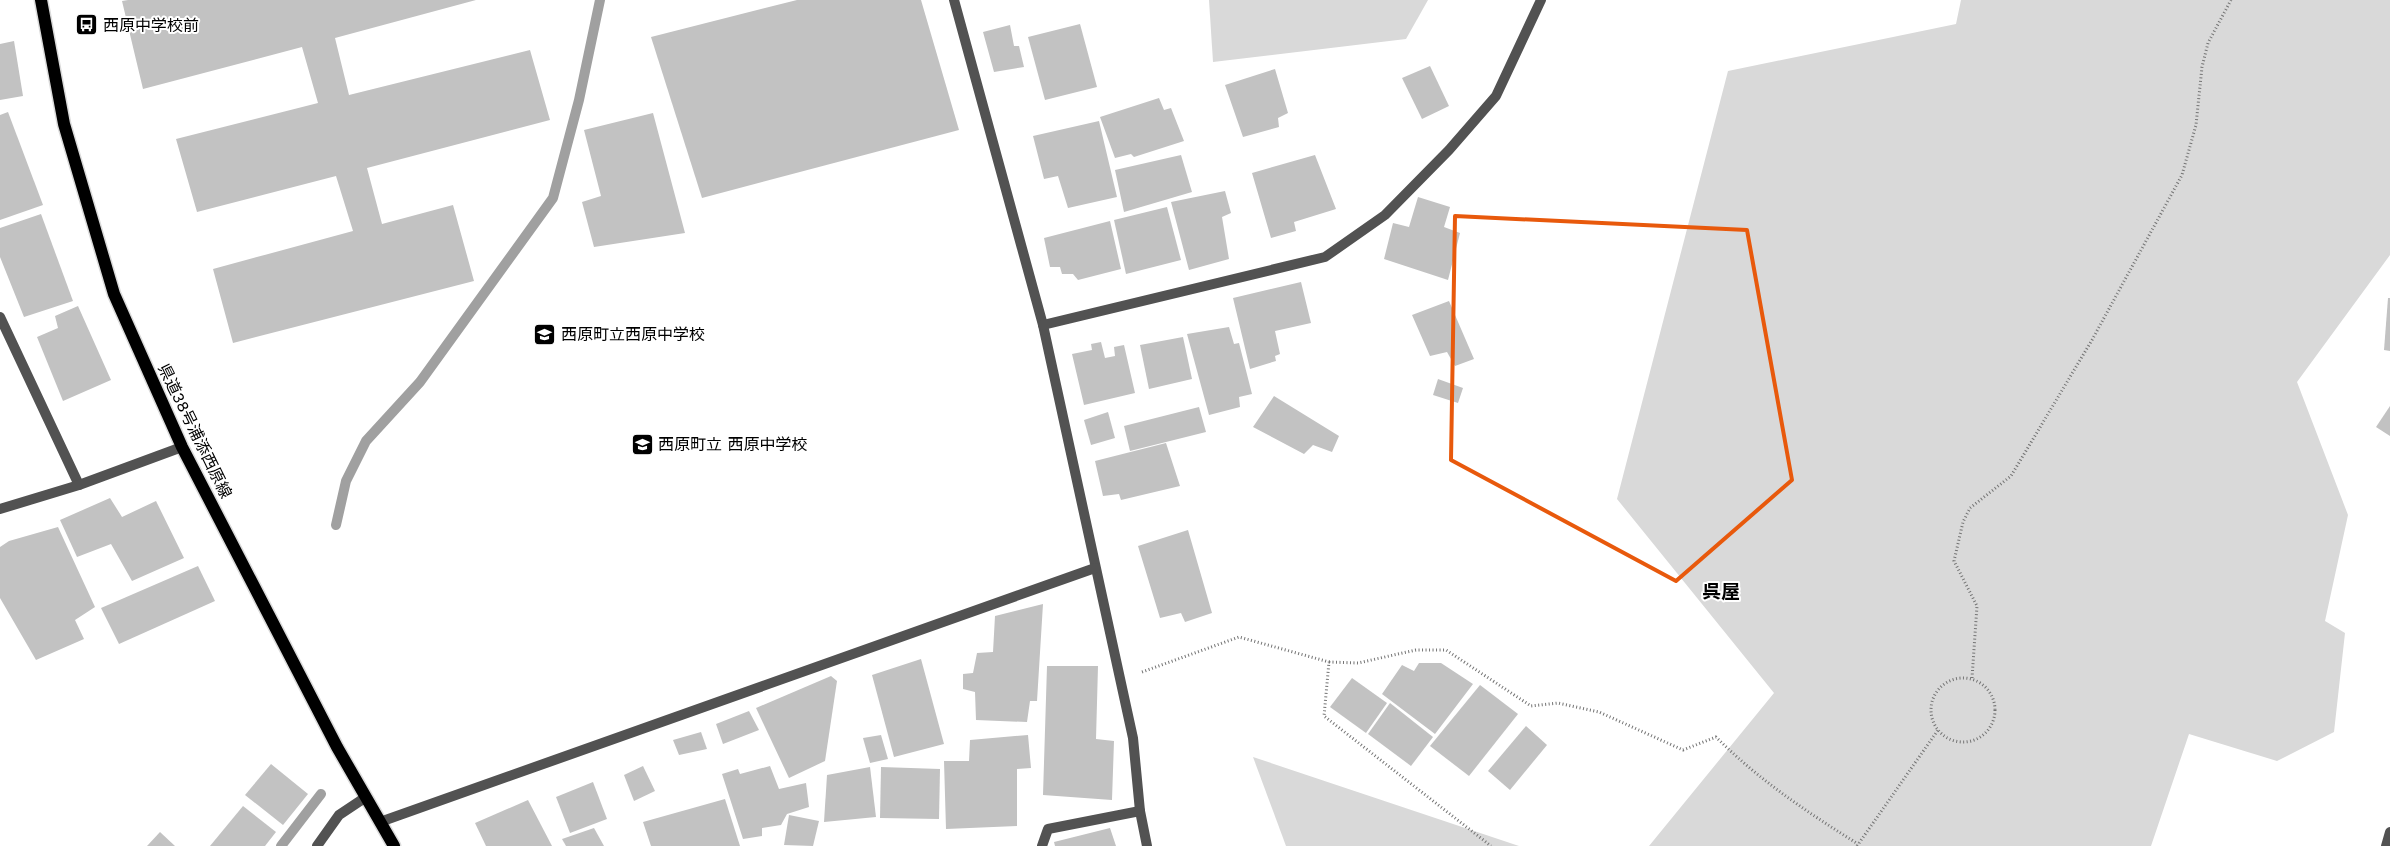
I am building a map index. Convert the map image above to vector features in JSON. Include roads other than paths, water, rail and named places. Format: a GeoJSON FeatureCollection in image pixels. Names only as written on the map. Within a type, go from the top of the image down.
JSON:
{"type":"FeatureCollection","features":[{"type":"Feature","properties":{"kind":"main road","name":"県道38号浦添西原線"},"geometry":{"type":"LineString","coordinates":[[41,0],[64,124],[114,294],[182,447],[337,747],[394,846]]}},
{"type":"Feature","properties":{"kind":"street"},"geometry":{"type":"LineString","coordinates":[[954,0],[1043,325],[1133,738],[1140,811],[1148,846]]}},
{"type":"Feature","properties":{"kind":"street"},"geometry":{"type":"LineString","coordinates":[[1043,325],[1325,257],[1385,215],[1449,150],[1496,96],[1541,0]]}},
{"type":"Feature","properties":{"kind":"street"},"geometry":{"type":"LineString","coordinates":[[0,317],[80,484]]}},
{"type":"Feature","properties":{"kind":"street"},"geometry":{"type":"LineString","coordinates":[[0,509],[80,484],[182,447]]}},
{"type":"Feature","properties":{"kind":"street"},"geometry":{"type":"LineString","coordinates":[[380,822],[1095,568]]}},
{"type":"Feature","properties":{"kind":"street"},"geometry":{"type":"LineString","coordinates":[[317,846],[339,814],[366,797]]}},
{"type":"Feature","properties":{"kind":"street"},"geometry":{"type":"LineString","coordinates":[[1042,846],[1048,829],[1140,811]]}},
{"type":"Feature","properties":{"kind":"street"},"geometry":{"type":"LineString","coordinates":[[2386,846],[2390,832]]}},
{"type":"Feature","properties":{"kind":"waterway"},"geometry":{"type":"LineString","coordinates":[[336,525],[346,481],[366,441],[420,382],[553,198],[579,100],[600,0]]}},
{"type":"Feature","properties":{"kind":"waterway"},"geometry":{"type":"LineString","coordinates":[[281,846],[321,794]]}},
{"type":"Feature","properties":{"kind":"place","name":"西原中学校前"},"geometry":{"type":"Point","coordinates":[87,25]}},
{"type":"Feature","properties":{"kind":"place","name":"西原町立西原中学校"},"geometry":{"type":"Point","coordinates":[545,334]}},
{"type":"Feature","properties":{"kind":"place","name":"西原町立 西原中学校"},"geometry":{"type":"Point","coordinates":[642,444]}},
{"type":"Feature","properties":{"kind":"district","name":"呉屋"},"geometry":{"type":"Point","coordinates":[1721,591]}}]}
